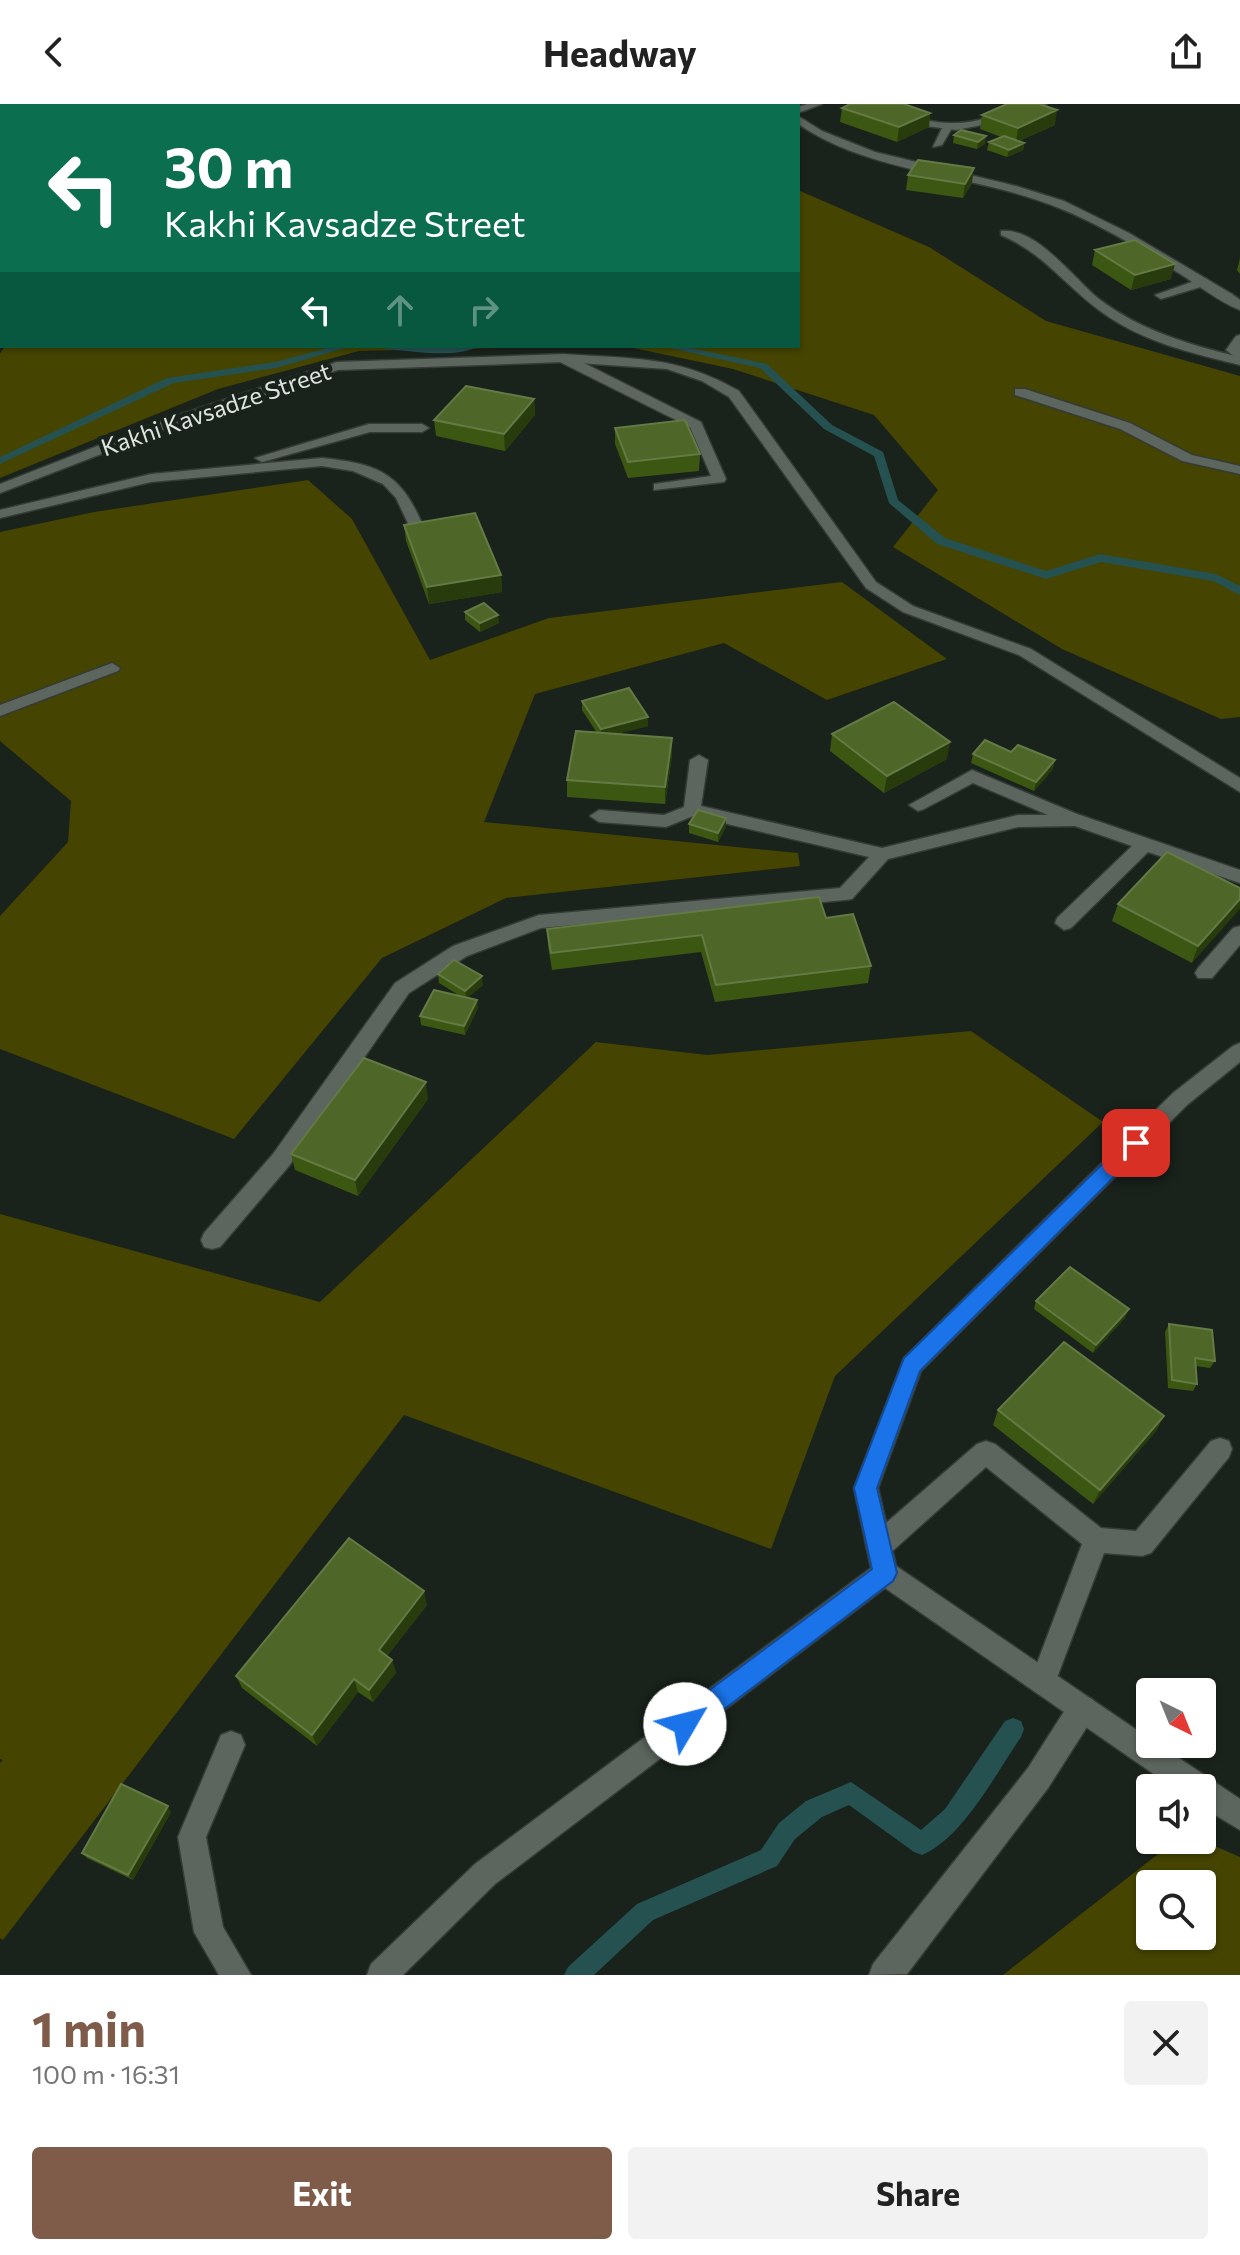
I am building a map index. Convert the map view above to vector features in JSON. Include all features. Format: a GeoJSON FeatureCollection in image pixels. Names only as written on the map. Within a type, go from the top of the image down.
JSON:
{"type":"FeatureCollection","features":[{"type":"Feature","properties":{"kind":"street"},"geometry":{"type":"LineString","coordinates":[[854,104],[876,107],[947,128],[988,122],[1042,104]]}},
{"type":"Feature","properties":{"kind":"street"},"geometry":{"type":"LineString","coordinates":[[800,120],[825,136],[897,161],[1015,189],[1074,210],[1123,231],[1240,306]]}},
{"type":"Feature","properties":{"kind":"street"},"geometry":{"type":"LineString","coordinates":[[937,145],[947,128]]}},
{"type":"Feature","properties":{"kind":"street"},"geometry":{"type":"LineString","coordinates":[[1005,233],[1030,242],[1049,255],[1092,299],[1134,329],[1171,345],[1240,359]]}},
{"type":"Feature","properties":{"kind":"street"},"geometry":{"type":"LineString","coordinates":[[1161,295],[1203,282]]}},
{"type":"Feature","properties":{"kind":"street"},"geometry":{"type":"LineString","coordinates":[[1240,339],[1232,350],[1240,359]]}},
{"type":"Feature","properties":{"kind":"street"},"geometry":{"type":"LineString","coordinates":[[563,358],[696,425],[719,479],[659,487]]}},
{"type":"Feature","properties":{"kind":"street","name":"Kakhi Kavsadze Street"},"geometry":{"type":"LineString","coordinates":[[0,489],[169,423],[337,366],[563,358],[668,365],[707,378],[734,394],[871,585],[908,609],[1025,652],[1240,786]]}},
{"type":"Feature","properties":{"kind":"street"},"geometry":{"type":"LineString","coordinates":[[1020,392],[1125,426],[1187,458],[1240,470]]}},
{"type":"Feature","properties":{"kind":"street"},"geometry":{"type":"LineString","coordinates":[[191,474],[284,453],[369,428],[422,428]]}},
{"type":"Feature","properties":{"kind":"street"},"geometry":{"type":"LineString","coordinates":[[0,514],[151,478],[322,462],[344,463],[394,485],[403,496],[419,533]]}},
{"type":"Feature","properties":{"kind":"street"},"geometry":{"type":"LineString","coordinates":[[0,711],[112,668]]}},
{"type":"Feature","properties":{"kind":"street"},"geometry":{"type":"LineString","coordinates":[[692,810],[699,760]]}},
{"type":"Feature","properties":{"kind":"street"},"geometry":{"type":"LineString","coordinates":[[918,805],[972,776],[1076,820],[1240,877]]}},
{"type":"Feature","properties":{"kind":"street"},"geometry":{"type":"LineString","coordinates":[[599,816],[666,821],[692,810],[882,854],[1018,821],[1076,820]]}},
{"type":"Feature","properties":{"kind":"street"},"geometry":{"type":"LineString","coordinates":[[1064,923],[1144,845]]}},
{"type":"Feature","properties":{"kind":"street"},"geometry":{"type":"LineString","coordinates":[[212,1240],[281,1160],[402,988],[460,951],[539,922],[845,894],[882,854]]}},
{"type":"Feature","properties":{"kind":"street"},"geometry":{"type":"LineString","coordinates":[[1205,973],[1240,933]]}},
{"type":"Feature","properties":{"kind":"street"},"geometry":{"type":"LineString","coordinates":[[1178,1774],[885,1573],[866,1488],[912,1365],[1180,1099],[1240,1051]]}},
{"type":"Feature","properties":{"kind":"street"},"geometry":{"type":"LineString","coordinates":[[879,1546],[986,1452],[1096,1540],[1142,1544],[1220,1449]]}},
{"type":"Feature","properties":{"kind":"street"},"geometry":{"type":"LineString","coordinates":[[1043,1682],[1096,1540]]}},
{"type":"Feature","properties":{"kind":"street"},"geometry":{"type":"LineString","coordinates":[[382,1975],[485,1874],[885,1573]]}},
{"type":"Feature","properties":{"kind":"street"},"geometry":{"type":"LineString","coordinates":[[884,1975],[1038,1778],[1082,1709]]}},
{"type":"Feature","properties":{"kind":"street"},"geometry":{"type":"LineString","coordinates":[[231,1745],[192,1837],[209,1932],[236,1975]]}},
{"type":"Feature","properties":{"kind":"street"},"geometry":{"type":"LineString","coordinates":[[1216,1800],[1240,1816]]}},
{"type":"Feature","properties":{"kind":"shaded area"},"geometry":{"type":"Polygon","coordinates":[[[800,191],[929,247],[1046,321],[1240,376],[1240,717],[1221,719],[1062,649],[893,547],[938,490],[874,415],[733,369],[633,348],[800,348],[800,191]]]}},
{"type":"Feature","properties":{"kind":"shaded area"},"geometry":{"type":"Polygon","coordinates":[[[3,348],[500,348],[359,351],[218,389],[0,478],[0,354],[3,348]]]}},
{"type":"Feature","properties":{"kind":"shaded area"},"geometry":{"type":"Polygon","coordinates":[[[308,480],[352,519],[430,660],[549,618],[842,582],[947,659],[827,700],[724,643],[535,694],[484,822],[798,853],[800,866],[506,898],[382,958],[234,1139],[0,1049],[0,916],[68,842],[71,801],[0,741],[0,532],[94,512],[308,480]]]}},
{"type":"Feature","properties":{"kind":"shaded area"},"geometry":{"type":"Polygon","coordinates":[[[971,1031],[1103,1122],[835,1376],[771,1549],[404,1415],[3,1940],[0,1938],[0,1763],[3,1760],[0,1759],[0,1214],[320,1302],[596,1042],[707,1055],[971,1031]]]}},
{"type":"Feature","properties":{"kind":"shaded area"},"geometry":{"type":"Polygon","coordinates":[[[1216,1847],[1240,1857],[1240,1975],[1003,1975],[1136,1871],[1136,1950],[1216,1950],[1216,1870],[1138,1870],[1158,1854],[1216,1854],[1216,1847]]]}},
{"type":"Feature","properties":{"kind":"building"},"geometry":{"type":"Polygon","coordinates":[[[850,104],[904,104],[930,113],[899,127],[842,108],[850,104]]]}},
{"type":"Feature","properties":{"kind":"building"},"geometry":{"type":"Polygon","coordinates":[[[1007,104],[1039,104],[1057,110],[1018,128],[982,115],[1007,104]]]}},
{"type":"Feature","properties":{"kind":"building"},"geometry":{"type":"Polygon","coordinates":[[[961,130],[986,136],[978,142],[954,135],[961,130]]]}},
{"type":"Feature","properties":{"kind":"building"},"geometry":{"type":"Polygon","coordinates":[[[1004,136],[1024,143],[1009,150],[989,142],[1004,136]]]}},
{"type":"Feature","properties":{"kind":"building"},"geometry":{"type":"Polygon","coordinates":[[[918,160],[974,168],[965,184],[908,175],[918,160]]]}},
{"type":"Feature","properties":{"kind":"building"},"geometry":{"type":"Polygon","coordinates":[[[1135,240],[1175,264],[1135,275],[1095,250],[1135,240]]]}},
{"type":"Feature","properties":{"kind":"building"},"geometry":{"type":"Polygon","coordinates":[[[466,386],[534,399],[504,434],[434,420],[466,386]]]}},
{"type":"Feature","properties":{"kind":"building"},"geometry":{"type":"Polygon","coordinates":[[[685,420],[700,454],[628,462],[615,428],[685,420]]]}},
{"type":"Feature","properties":{"kind":"building"},"geometry":{"type":"Polygon","coordinates":[[[475,513],[501,575],[427,587],[404,525],[475,513]]]}},
{"type":"Feature","properties":{"kind":"building"},"geometry":{"type":"Polygon","coordinates":[[[484,603],[498,615],[480,623],[465,612],[484,603]]]}},
{"type":"Feature","properties":{"kind":"building"},"geometry":{"type":"Polygon","coordinates":[[[629,688],[648,717],[601,729],[582,701],[629,688]]]}},
{"type":"Feature","properties":{"kind":"building"},"geometry":{"type":"Polygon","coordinates":[[[894,702],[950,742],[887,776],[832,734],[894,702]]]}},
{"type":"Feature","properties":{"kind":"building"},"geometry":{"type":"Polygon","coordinates":[[[576,731],[672,738],[665,787],[567,780],[576,731]]]}},
{"type":"Feature","properties":{"kind":"building"},"geometry":{"type":"Polygon","coordinates":[[[985,740],[1011,752],[1018,745],[1055,760],[1036,782],[973,754],[985,740]]]}},
{"type":"Feature","properties":{"kind":"building"},"geometry":{"type":"Polygon","coordinates":[[[698,810],[726,818],[718,833],[689,824],[698,810]]]}},
{"type":"Feature","properties":{"kind":"building"},"geometry":{"type":"Polygon","coordinates":[[[1167,852],[1240,888],[1240,899],[1198,946],[1118,904],[1167,852]]]}},
{"type":"Feature","properties":{"kind":"building"},"geometry":{"type":"Polygon","coordinates":[[[819,897],[826,918],[853,914],[871,966],[716,985],[702,935],[551,953],[547,929],[819,897]]]}},
{"type":"Feature","properties":{"kind":"building"},"geometry":{"type":"Polygon","coordinates":[[[454,960],[482,976],[465,991],[438,974],[454,960]]]}},
{"type":"Feature","properties":{"kind":"building"},"geometry":{"type":"Polygon","coordinates":[[[434,990],[477,1000],[464,1026],[420,1016],[434,990]]]}},
{"type":"Feature","properties":{"kind":"building"},"geometry":{"type":"Polygon","coordinates":[[[364,1058],[426,1082],[355,1180],[291,1154],[364,1058]]]}},
{"type":"Feature","properties":{"kind":"building"},"geometry":{"type":"Polygon","coordinates":[[[1070,1267],[1129,1309],[1096,1345],[1036,1301],[1070,1267]]]}},
{"type":"Feature","properties":{"kind":"building"},"geometry":{"type":"Polygon","coordinates":[[[1169,1324],[1212,1330],[1215,1361],[1195,1358],[1197,1384],[1172,1380],[1169,1324]]]}},
{"type":"Feature","properties":{"kind":"building"},"geometry":{"type":"Polygon","coordinates":[[[1064,1342],[1164,1416],[1100,1490],[998,1410],[1064,1342]]]}},
{"type":"Feature","properties":{"kind":"building"},"geometry":{"type":"Polygon","coordinates":[[[349,1538],[424,1591],[379,1650],[392,1660],[369,1690],[354,1679],[312,1735],[236,1676],[349,1538]]]}},
{"type":"Feature","properties":{"kind":"building"},"geometry":{"type":"Polygon","coordinates":[[[121,1784],[168,1806],[128,1875],[82,1853],[121,1784]]]}},
{"type":"Feature","properties":{"kind":"waterway"},"geometry":{"type":"LineString","coordinates":[[0,461],[171,380],[276,365],[340,348]]}},
{"type":"Feature","properties":{"kind":"waterway"},"geometry":{"type":"LineString","coordinates":[[412,348],[456,348]]}},
{"type":"Feature","properties":{"kind":"waterway"},"geometry":{"type":"LineString","coordinates":[[676,348],[763,366],[828,427],[879,454],[893,501],[941,541],[1046,575],[1100,558],[1216,578],[1240,591]]}},
{"type":"Feature","properties":{"kind":"waterway"},"geometry":{"type":"LineString","coordinates":[[576,1975],[645,1912],[769,1858],[787,1831],[814,1809],[851,1793],[922,1844],[953,1817],[1013,1729]]}},
{"type":"Feature","properties":{"kind":"route"},"geometry":{"type":"LineString","coordinates":[[685,1724],[885,1573],[866,1488],[912,1365],[1136,1143]]}}]}
